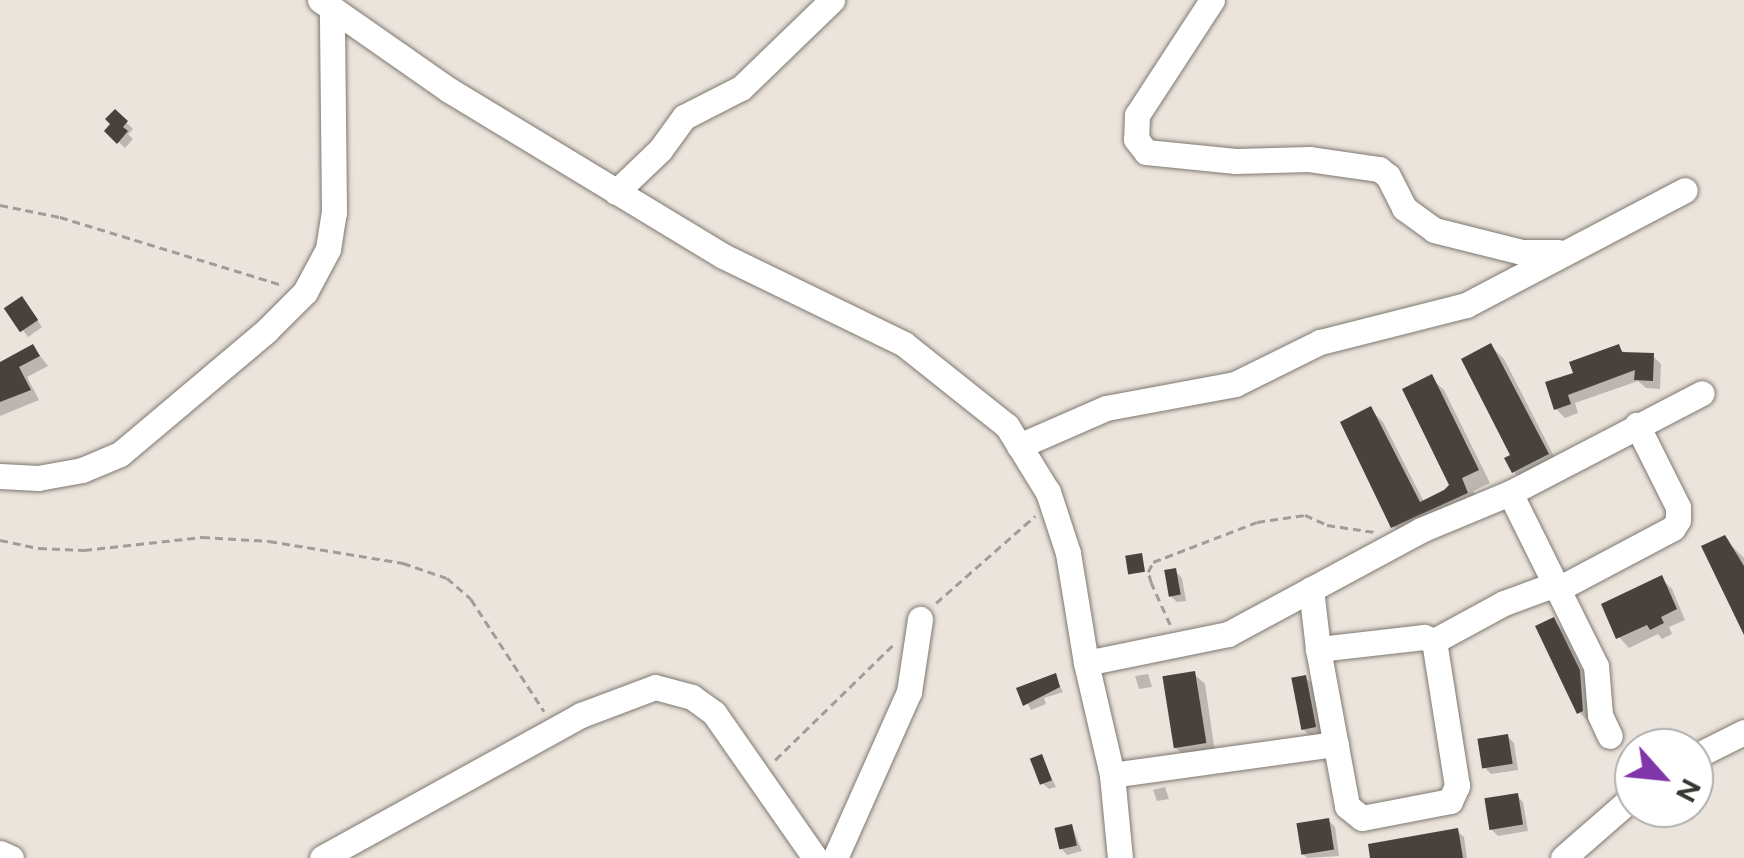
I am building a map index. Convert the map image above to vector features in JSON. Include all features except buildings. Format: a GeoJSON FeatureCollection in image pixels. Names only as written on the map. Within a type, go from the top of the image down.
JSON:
{"type":"FeatureCollection","features":[{"type":"Feature","properties":{"kind":"street"},"geometry":{"type":"LineString","coordinates":[[616,192],[660,150],[684,117],[741,88],[832,0]]}},
{"type":"Feature","properties":{"kind":"street"},"geometry":{"type":"LineString","coordinates":[[1212,0],[1136,115],[1136,139],[1146,152],[1236,161],[1309,159],[1378,169],[1388,176],[1404,208],[1434,230],[1522,252],[1562,252]]}},
{"type":"Feature","properties":{"kind":"street"},"geometry":{"type":"LineString","coordinates":[[326,5],[450,90],[723,256],[904,344],[1006,426],[1048,492],[1068,553],[1086,663],[1112,775],[1120,858]]}},
{"type":"Feature","properties":{"kind":"street"},"geometry":{"type":"LineString","coordinates":[[0,476],[38,478],[82,470],[120,454],[267,330],[305,292],[328,249],[334,213],[326,5]]}},
{"type":"Feature","properties":{"kind":"street"},"geometry":{"type":"LineString","coordinates":[[1019,446],[1106,408],[1235,384],[1320,342],[1466,305],[1685,190]]}},
{"type":"Feature","properties":{"kind":"street"},"geometry":{"type":"LineString","coordinates":[[1086,663],[1228,634],[1398,542],[1510,493],[1702,393]]}},
{"type":"Feature","properties":{"kind":"street"},"geometry":{"type":"LineString","coordinates":[[1434,641],[1504,603],[1557,587],[1673,528],[1678,520],[1678,507],[1636,425]]}},
{"type":"Feature","properties":{"kind":"street"},"geometry":{"type":"LineString","coordinates":[[1510,493],[1596,666],[1600,714],[1610,736]]}},
{"type":"Feature","properties":{"kind":"street"},"geometry":{"type":"LineString","coordinates":[[1312,589],[1318,649],[1347,806],[1362,818],[1450,801],[1455,796],[1457,786],[1434,641]]}},
{"type":"Feature","properties":{"kind":"street"},"geometry":{"type":"LineString","coordinates":[[835,858],[909,692],[920,619]]}},
{"type":"Feature","properties":{"kind":"street"},"geometry":{"type":"LineString","coordinates":[[1318,649],[1424,637],[1434,641]]}},
{"type":"Feature","properties":{"kind":"street"},"geometry":{"type":"LineString","coordinates":[[322,858],[556,730],[637,691],[655,688],[692,697],[714,712],[815,858]]}},
{"type":"Feature","properties":{"kind":"street"},"geometry":{"type":"LineString","coordinates":[[1714,746],[1744,732]]}},
{"type":"Feature","properties":{"kind":"street"},"geometry":{"type":"LineString","coordinates":[[1112,775],[1336,744]]}},
{"type":"Feature","properties":{"kind":"street"},"geometry":{"type":"LineString","coordinates":[[1563,858],[1614,813]]}},
{"type":"Feature","properties":{"kind":"street"},"geometry":{"type":"LineString","coordinates":[[0,853],[11,858]]}},
{"type":"Feature","properties":{"kind":"path"},"geometry":{"type":"LineString","coordinates":[[0,206],[60,217],[305,292]]}},
{"type":"Feature","properties":{"kind":"path"},"geometry":{"type":"LineString","coordinates":[[1180,644],[1151,583],[1148,572],[1153,562],[1242,524],[1304,515],[1328,525],[1370,530],[1398,542]]}},
{"type":"Feature","properties":{"kind":"path"},"geometry":{"type":"LineString","coordinates":[[0,540],[39,548],[84,550],[202,538],[269,541],[403,563],[447,578],[489,622],[556,730]]}}]}
